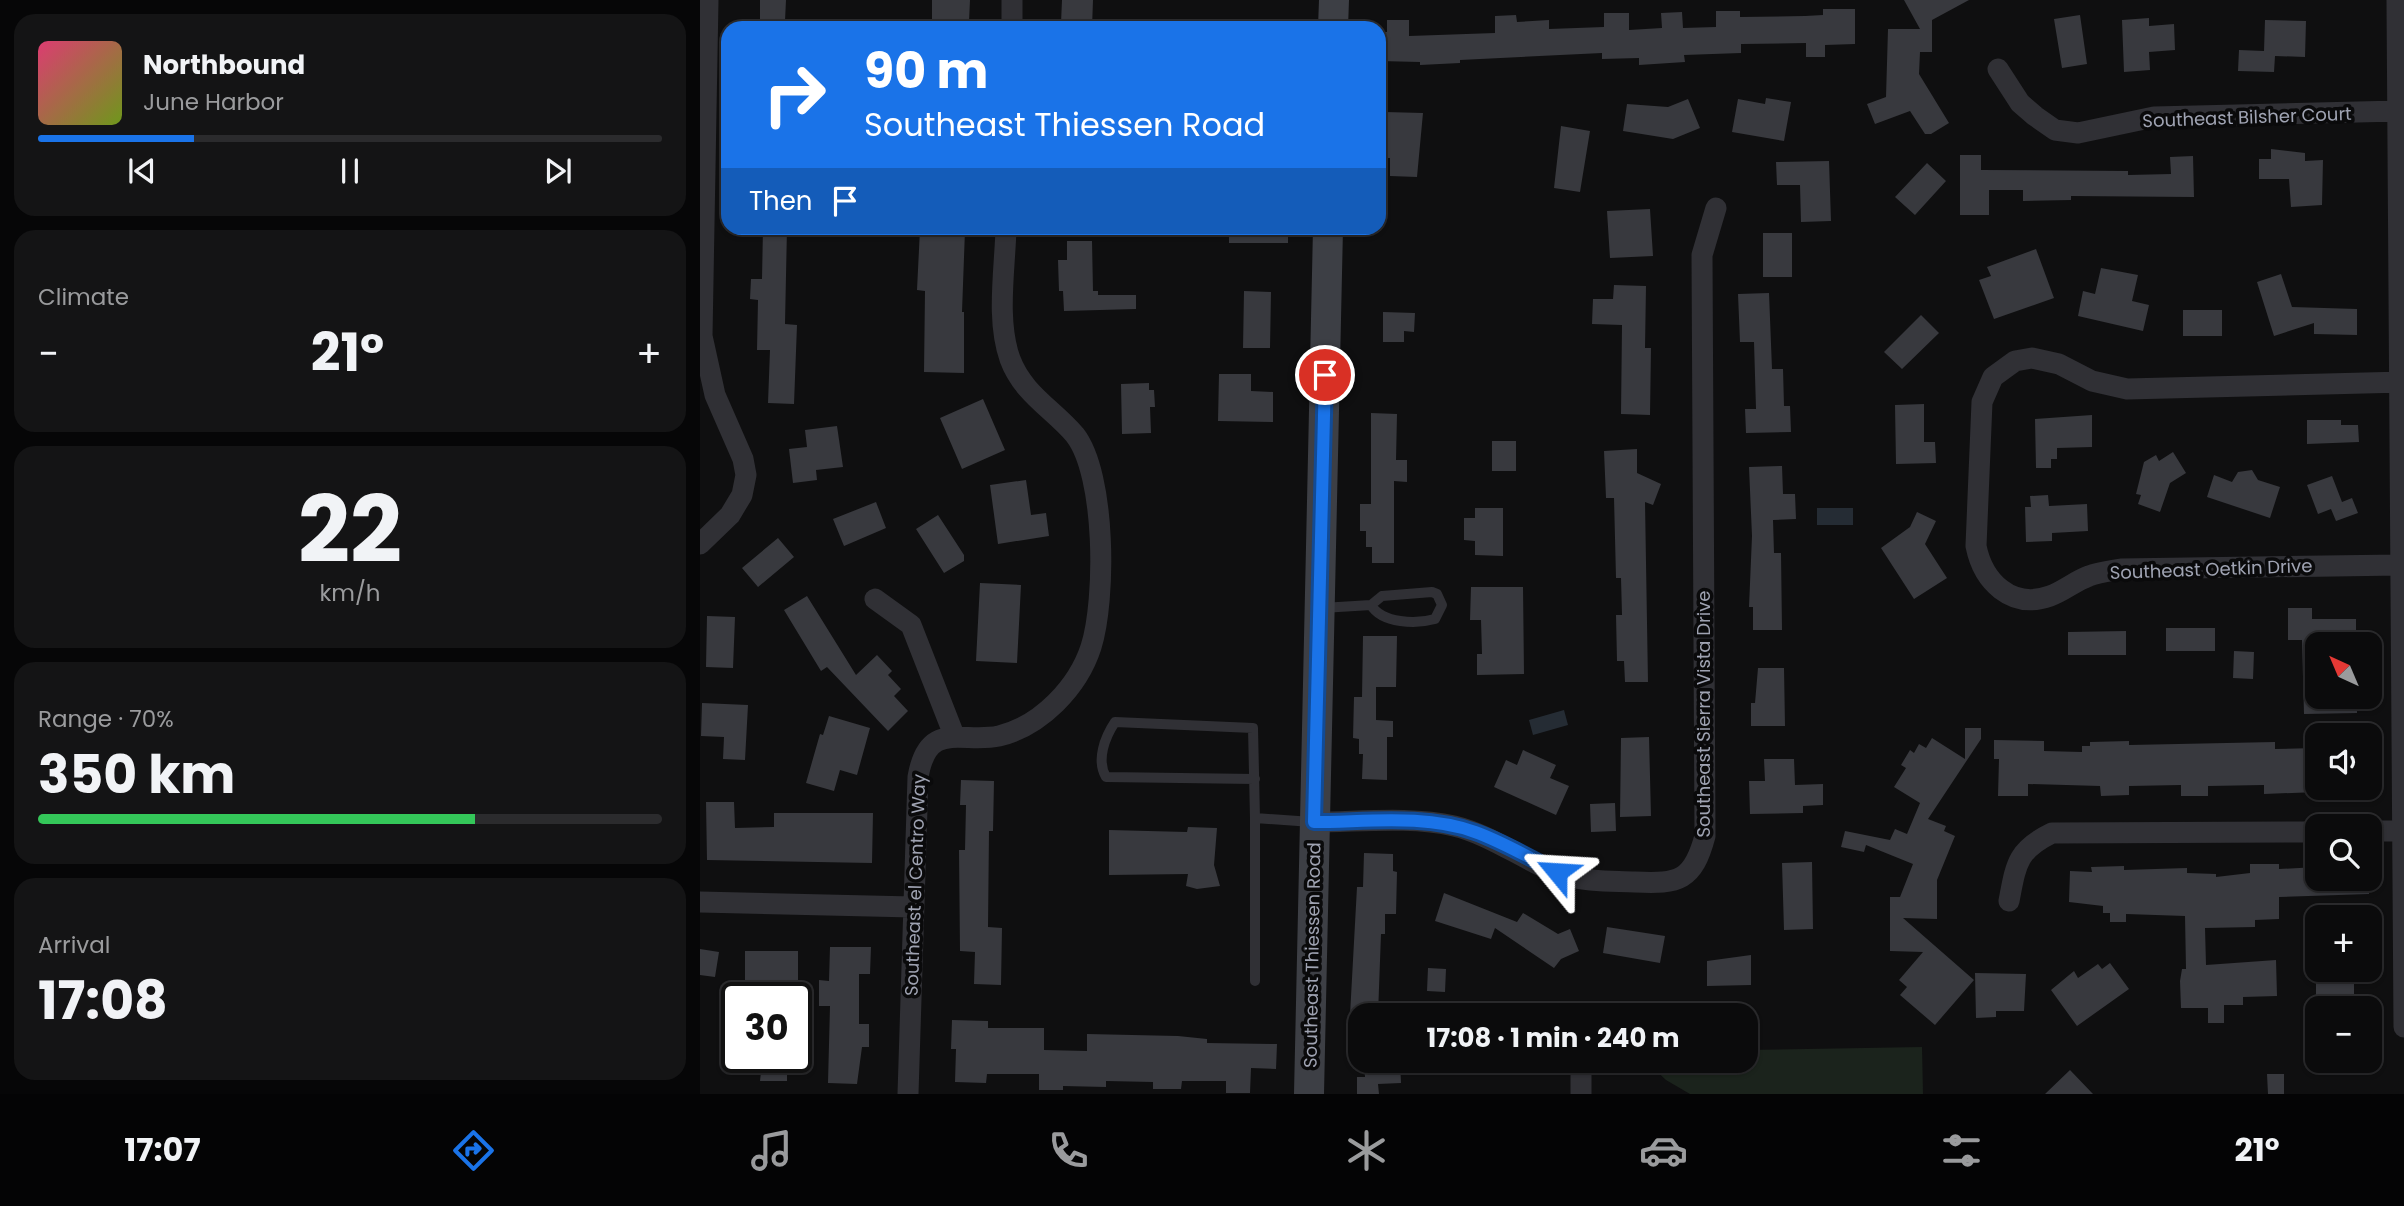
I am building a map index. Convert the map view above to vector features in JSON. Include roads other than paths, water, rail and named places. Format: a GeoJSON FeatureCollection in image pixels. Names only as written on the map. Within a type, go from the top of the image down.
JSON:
{"type":"FeatureCollection","features":[{"type":"Feature","properties":{"kind":"main road"},"geometry":{"type":"LineString","coordinates":[[1333,21],[1334,0]]}},
{"type":"Feature","properties":{"kind":"main road","name":"Southeast Thiessen Road"},"geometry":{"type":"LineString","coordinates":[[1309,1094],[1328,235]]}},
{"type":"Feature","properties":{"kind":"street"},"geometry":{"type":"LineString","coordinates":[[700,544],[730,515],[742,495],[746,475],[743,459],[715,395],[702,336],[708,0]]}},
{"type":"Feature","properties":{"kind":"street"},"geometry":{"type":"LineString","coordinates":[[1012,21],[1013,0]]}},
{"type":"Feature","properties":{"kind":"street"},"geometry":{"type":"LineString","coordinates":[[2397,0],[2402,382],[2399,565],[2404,1027]]}},
{"type":"Feature","properties":{"kind":"street","name":"Southeast Bilsher Court"},"geometry":{"type":"LineString","coordinates":[[1998,69],[2020,103],[2035,116],[2055,130],[2078,133],[2154,117],[2398,111]]}},
{"type":"Feature","properties":{"kind":"street","name":"Southeast Sierra Vista Drive"},"geometry":{"type":"LineString","coordinates":[[1314,822],[1432,822],[1452,826],[1496,841],[1557,872],[1586,880],[1669,883],[1685,875],[1698,862],[1705,836],[1702,255],[1717,208]]}},
{"type":"Feature","properties":{"kind":"street"},"geometry":{"type":"LineString","coordinates":[[875,599],[911,625],[954,735],[997,737],[1015,731],[1040,716],[1073,683],[1091,649],[1097,625],[1100,513],[1093,472],[1074,435],[1034,397],[1011,361],[1005,341],[1006,235]]}},
{"type":"Feature","properties":{"kind":"street","name":"Southeast Oetkin Drive"},"geometry":{"type":"LineString","coordinates":[[2399,565],[2121,569],[2091,575],[2051,596],[2028,600],[2008,595],[1991,583],[1980,566],[1976,546],[1982,402],[1993,377],[2015,361],[2032,358],[2059,364],[2092,381],[2127,389],[2402,382]]}},
{"type":"Feature","properties":{"kind":"street","name":"Southeast el Centro Way"},"geometry":{"type":"LineString","coordinates":[[908,1094],[913,907],[921,758],[933,745],[954,735]]}},
{"type":"Feature","properties":{"kind":"street"},"geometry":{"type":"LineString","coordinates":[[2382,831],[2402,831]]}},
{"type":"Feature","properties":{"kind":"street"},"geometry":{"type":"LineString","coordinates":[[2009,901],[2015,866],[2028,844],[2052,833],[2305,832]]}},
{"type":"Feature","properties":{"kind":"street"},"geometry":{"type":"LineString","coordinates":[[700,902],[913,907]]}},
{"type":"Feature","properties":{"kind":"street"},"geometry":{"type":"LineString","coordinates":[[1581,1073],[1581,1094]]}},
{"type":"Feature","properties":{"kind":"lane"},"geometry":{"type":"LineString","coordinates":[[1319,609],[1371,606],[1382,596],[1432,592],[1437,594],[1442,605],[1435,619],[1422,623],[1383,616],[1371,606]]}},
{"type":"Feature","properties":{"kind":"lane"},"geometry":{"type":"LineString","coordinates":[[1255,779],[1106,777],[1101,769],[1105,737],[1115,722],[1253,728],[1255,779],[1255,981]]}},
{"type":"Feature","properties":{"kind":"lane"},"geometry":{"type":"LineString","coordinates":[[1255,818],[1314,822]]}}]}
